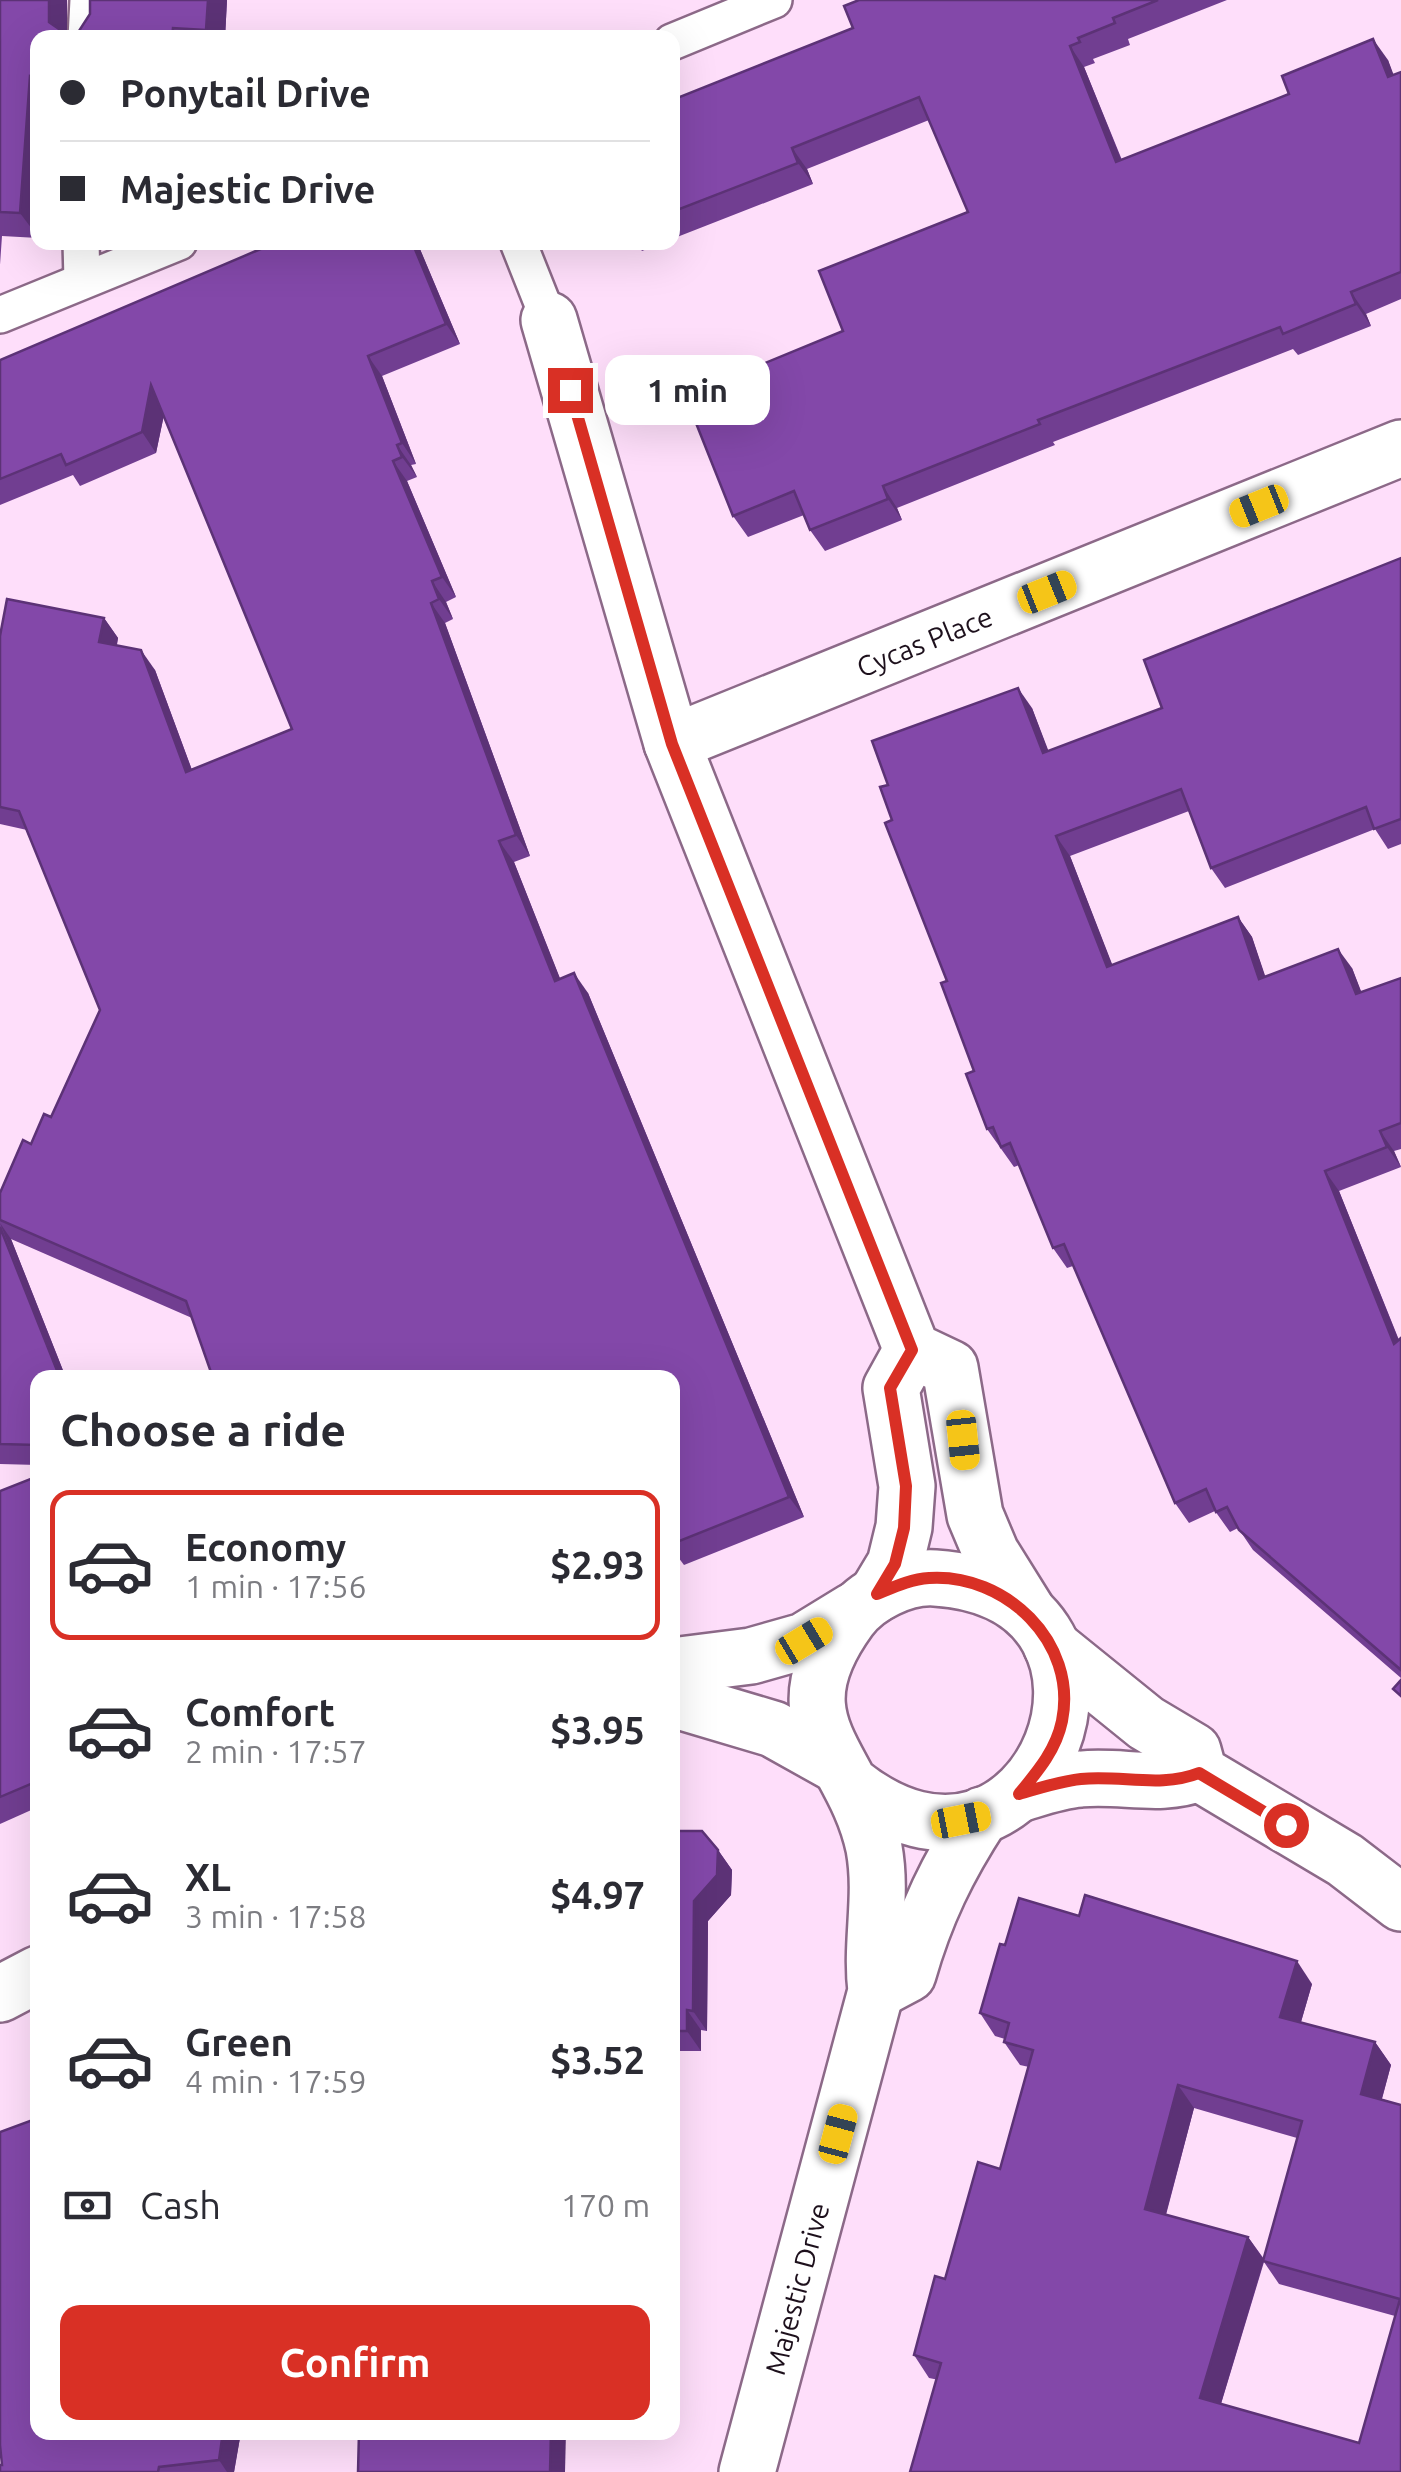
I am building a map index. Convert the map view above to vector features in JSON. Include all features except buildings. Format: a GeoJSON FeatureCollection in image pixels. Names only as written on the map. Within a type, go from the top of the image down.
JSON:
{"type":"FeatureCollection","features":[{"type":"Feature","properties":{"kind":"street"},"geometry":{"type":"LineString","coordinates":[[549,320],[672,744],[912,1350],[950,1368],[975,1515],[991,1553],[1042,1632],[1063,1683],[1062,1720],[1048,1760],[1001,1804],[947,1867],[923,1919],[908,1974],[876,1991]]}},
{"type":"Feature","properties":{"kind":"street","name":"Cycas Place"},"geometry":{"type":"LineString","coordinates":[[672,744],[1401,448]]}},
{"type":"Feature","properties":{"kind":"street"},"geometry":{"type":"LineString","coordinates":[[841,1773],[819,1725],[818,1683],[831,1644],[895,1564],[904,1528],[906,1486],[890,1388],[912,1350]]}},
{"type":"Feature","properties":{"kind":"street"},"geometry":{"type":"LineString","coordinates":[[680,1665],[750,1656],[804,1641],[866,1602],[928,1578],[969,1580],[1004,1594],[1146,1723],[1192,1751],[1199,1773],[1345,1860],[1401,1903]]}},
{"type":"Feature","properties":{"kind":"street"},"geometry":{"type":"LineString","coordinates":[[680,1701],[774,1729],[841,1773],[872,1802],[906,1819],[940,1824],[1077,1779],[1132,1777],[1172,1784],[1199,1773]]}},
{"type":"Feature","properties":{"kind":"street","name":"Majestic Drive"},"geometry":{"type":"LineString","coordinates":[[747,2472],[876,1991],[872,1957],[880,1883],[873,1844],[841,1773]]}},
{"type":"Feature","properties":{"kind":"street"},"geometry":{"type":"LineString","coordinates":[[0,1994],[30,1978]]}},
{"type":"Feature","properties":{"kind":"lane"},"geometry":{"type":"LineString","coordinates":[[86,30],[88,0]]}},
{"type":"Feature","properties":{"kind":"lane"},"geometry":{"type":"LineString","coordinates":[[680,39],[774,0]]}},
{"type":"Feature","properties":{"kind":"lane"},"geometry":{"type":"LineString","coordinates":[[81,250],[82,280]]}},
{"type":"Feature","properties":{"kind":"lane"},"geometry":{"type":"LineString","coordinates":[[0,314],[159,250]]}},
{"type":"Feature","properties":{"kind":"lane"},"geometry":{"type":"LineString","coordinates":[[521,250],[549,320]]}},
{"type":"Feature","properties":{"kind":"route"},"geometry":{"type":"LineString","coordinates":[[570,390],[672,744],[912,1350],[890,1388],[906,1486],[904,1528],[895,1564],[877,1594],[928,1578],[969,1580],[1004,1594],[1032,1617],[1052,1648],[1063,1683],[1062,1720],[1048,1760],[1019,1794],[1077,1779],[1132,1777],[1172,1784],[1199,1773],[1286,1825]]}}]}
